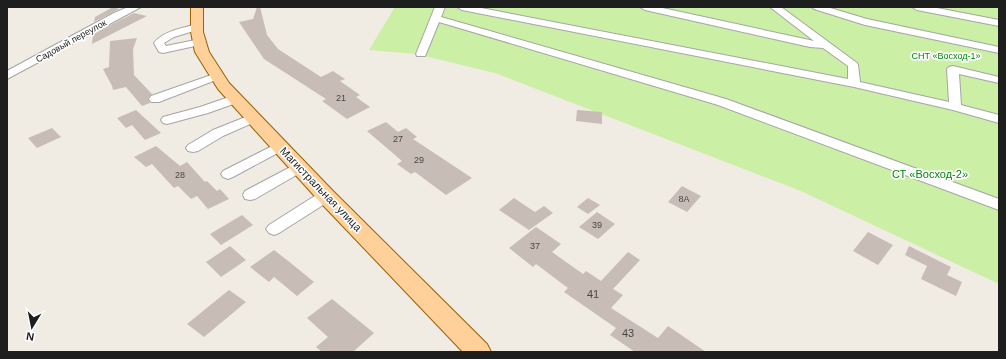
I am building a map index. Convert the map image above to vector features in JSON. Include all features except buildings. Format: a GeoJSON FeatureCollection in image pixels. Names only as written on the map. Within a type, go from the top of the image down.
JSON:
{"type":"FeatureCollection","features":[{"type":"Feature","properties":{"kind":"main road","name":"Магистральная улица"},"geometry":{"type":"LineString","coordinates":[[197,7],[198,35],[202,52],[216,76],[235,99],[326,196],[479,352]]}},
{"type":"Feature","properties":{"kind":"street","name":"Садовый переулок"},"geometry":{"type":"LineString","coordinates":[[7,76],[117,15],[136,7]]}},
{"type":"Feature","properties":{"kind":"street"},"geometry":{"type":"LineString","coordinates":[[462,7],[854,84],[955,107],[999,119]]}},
{"type":"Feature","properties":{"kind":"street"},"geometry":{"type":"LineString","coordinates":[[645,7],[810,44],[828,45]]}},
{"type":"Feature","properties":{"kind":"street"},"geometry":{"type":"LineString","coordinates":[[775,7],[853,65],[854,84]]}},
{"type":"Feature","properties":{"kind":"street"},"geometry":{"type":"LineString","coordinates":[[817,7],[865,22],[999,50]]}},
{"type":"Feature","properties":{"kind":"street"},"geometry":{"type":"LineString","coordinates":[[917,7],[999,23]]}},
{"type":"Feature","properties":{"kind":"street"},"geometry":{"type":"LineString","coordinates":[[421,54],[438,13],[722,102],[999,205]]}},
{"type":"Feature","properties":{"kind":"street"},"geometry":{"type":"LineString","coordinates":[[955,107],[953,69],[999,80]]}},
{"type":"Feature","properties":{"kind":"street"},"geometry":{"type":"LineString","coordinates":[[154,99],[216,76]]}},
{"type":"Feature","properties":{"kind":"street"},"geometry":{"type":"LineString","coordinates":[[167,120],[204,110],[235,99]]}},
{"type":"Feature","properties":{"kind":"street"},"geometry":{"type":"LineString","coordinates":[[193,148],[218,134],[253,118]]}},
{"type":"Feature","properties":{"kind":"street"},"geometry":{"type":"LineString","coordinates":[[228,174],[280,146]]}},
{"type":"Feature","properties":{"kind":"street"},"geometry":{"type":"LineString","coordinates":[[250,195],[300,167]]}},
{"type":"Feature","properties":{"kind":"street"},"geometry":{"type":"LineString","coordinates":[[274,229],[326,196]]}},
{"type":"Feature","properties":{"kind":"green space","name":"СТ «Восход-2»"},"geometry":{"type":"Polygon","coordinates":[[[395,7],[999,7],[999,284],[801,191],[495,73],[416,54],[369,50],[395,7]]]}},
{"type":"Feature","properties":{"kind":"park label","name":"СНТ «Восход-1»"},"geometry":{"type":"Point","coordinates":[946,56]}}]}
